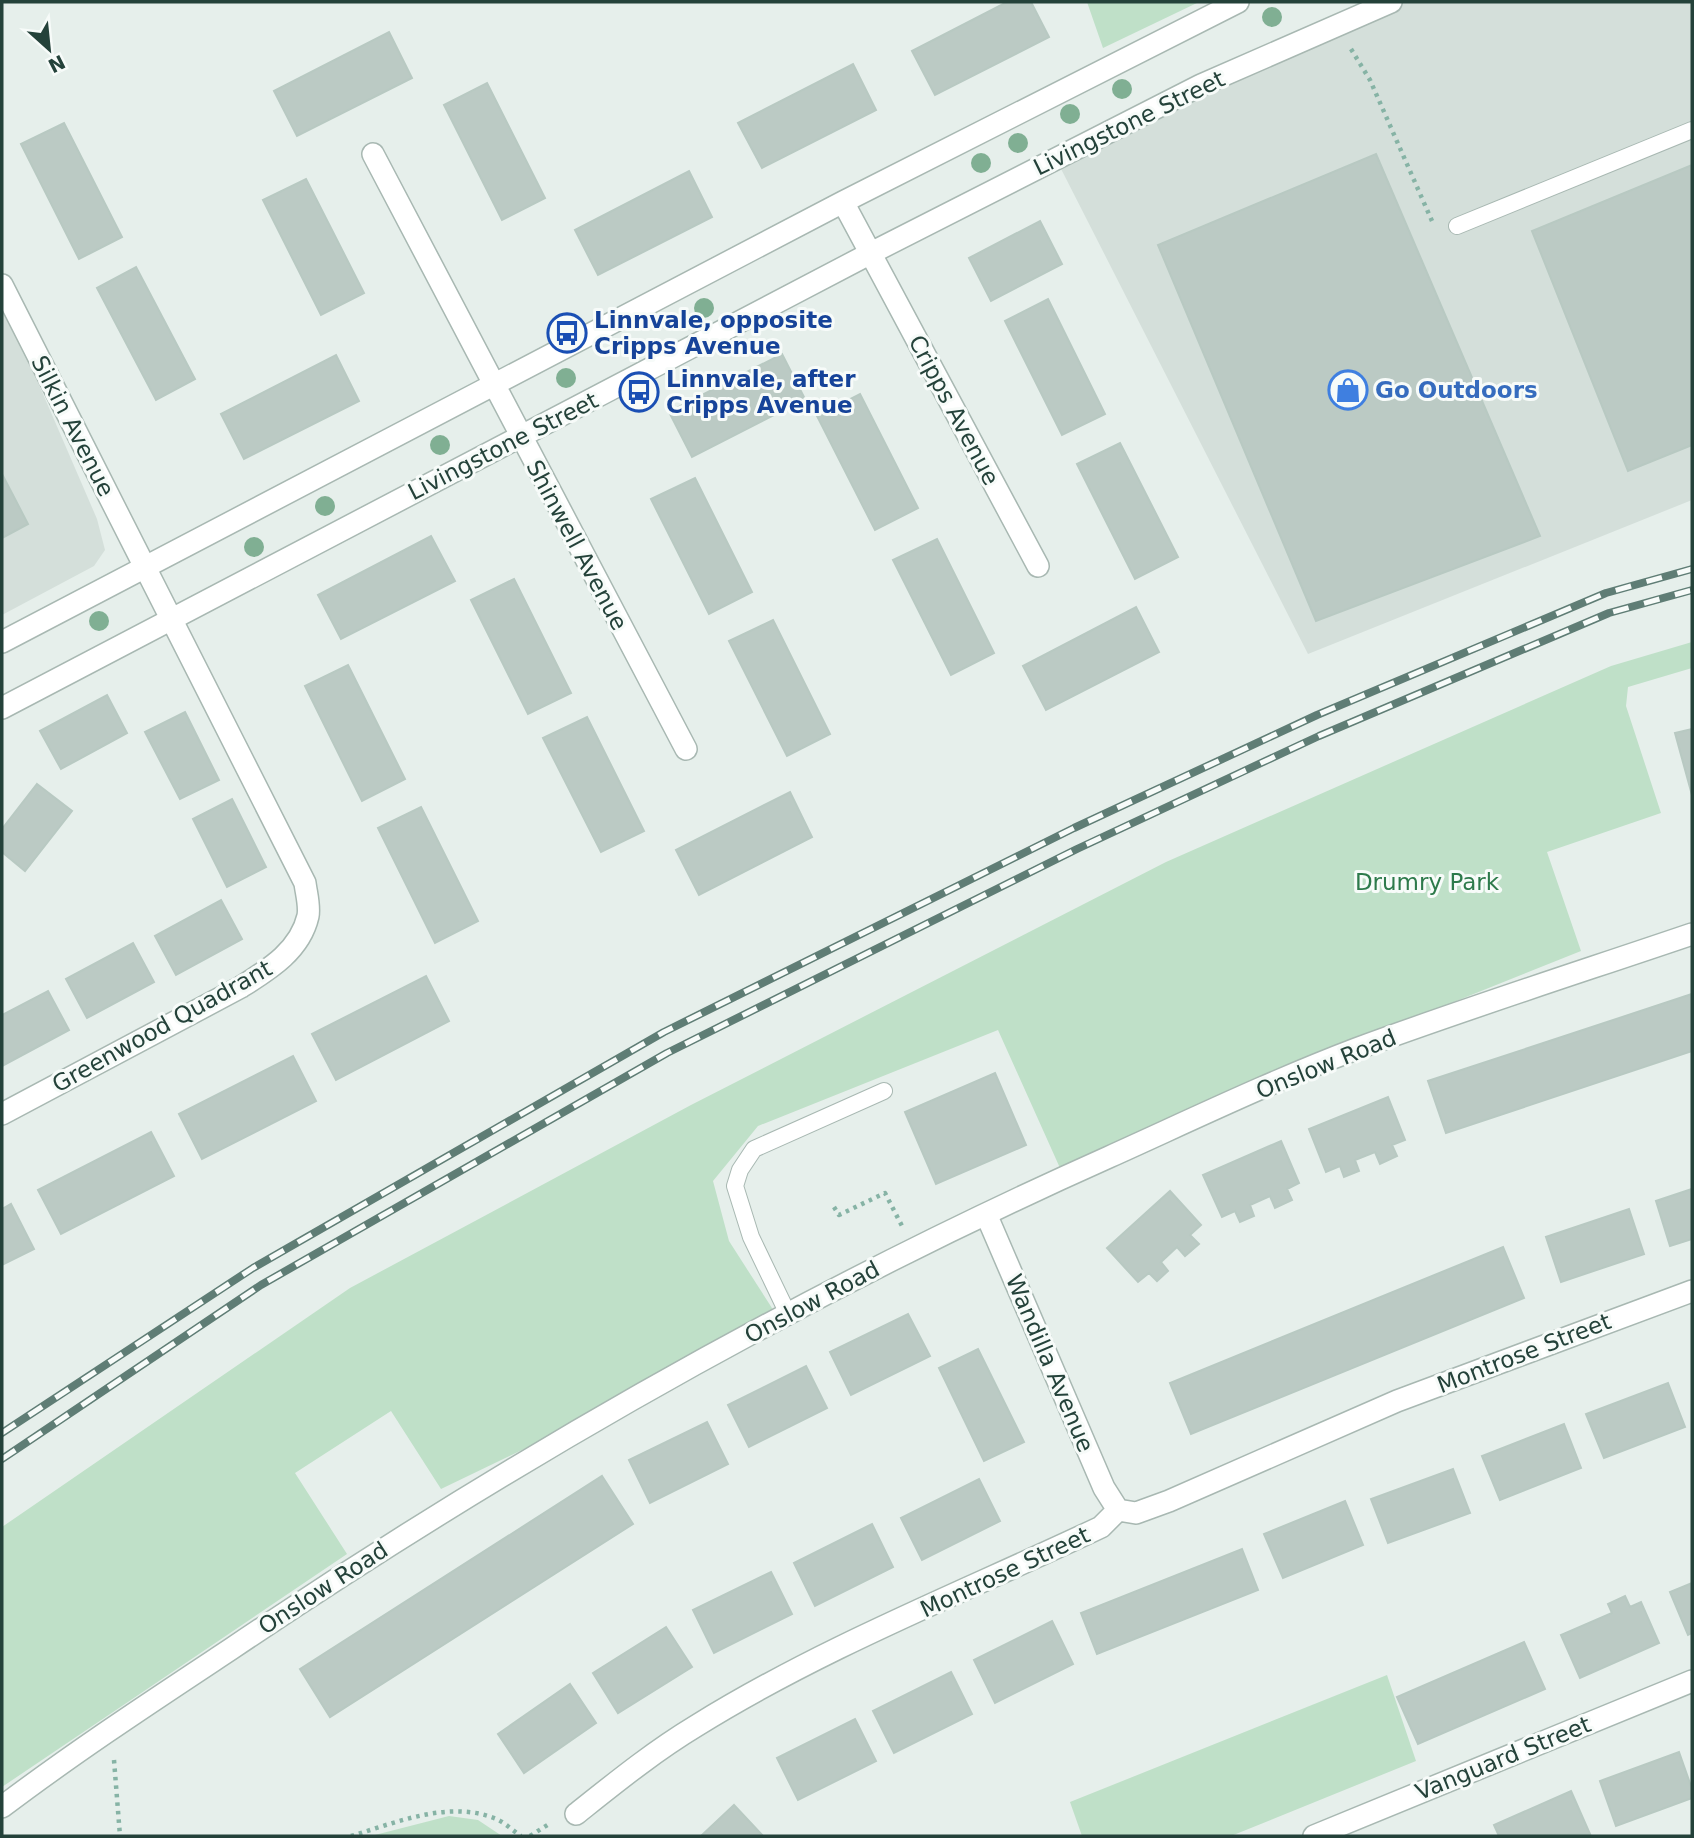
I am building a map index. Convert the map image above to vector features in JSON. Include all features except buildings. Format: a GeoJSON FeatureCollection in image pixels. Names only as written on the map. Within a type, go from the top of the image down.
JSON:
{"type":"FeatureCollection","features":[{"type":"Feature","properties":{"kind":"street"},"geometry":{"type":"LineString","coordinates":[[2,642],[843,202],[1238,2]]}},
{"type":"Feature","properties":{"kind":"street","name":"Livingstone Street"},"geometry":{"type":"LineString","coordinates":[[2,708],[171,617],[520,439],[871,253],[1200,85],[1391,2]]}},
{"type":"Feature","properties":{"kind":"street","name":"Shinwell Avenue"},"geometry":{"type":"LineString","coordinates":[[373,154],[520,439],[686,749]]}},
{"type":"Feature","properties":{"kind":"street"},"geometry":{"type":"LineString","coordinates":[[843,202],[871,253]]}},
{"type":"Feature","properties":{"kind":"street","name":"Cripps Avenue"},"geometry":{"type":"LineString","coordinates":[[871,253],[1038,566]]}},
{"type":"Feature","properties":{"kind":"street","name":"Silkin Avenue"},"geometry":{"type":"LineString","coordinates":[[2,285],[144,568]]}},
{"type":"Feature","properties":{"kind":"street"},"geometry":{"type":"LineString","coordinates":[[144,568],[171,617]]}},
{"type":"Feature","properties":{"kind":"street","name":"Greenwood Quadrant"},"geometry":{"type":"LineString","coordinates":[[2,1114],[240,987],[272,967],[294,947],[308,915],[304,883],[171,617]]}},
{"type":"Feature","properties":{"kind":"street","name":"Onslow Road"},"geometry":{"type":"LineString","coordinates":[[2,1807],[112,1728],[367,1558],[524,1460],[913,1248],[1353,1050],[1692,934]]}},
{"type":"Feature","properties":{"kind":"street","name":"Wandilla Avenue"},"geometry":{"type":"LineString","coordinates":[[986,1214],[1104,1488],[1118,1510]]}},
{"type":"Feature","properties":{"kind":"street","name":"Montrose Street"},"geometry":{"type":"LineString","coordinates":[[576,1814],[632,1770],[696,1726],[809,1664],[1101,1527],[1118,1510],[1136,1513],[1397,1401],[1692,1291]]}},
{"type":"Feature","properties":{"kind":"street","name":"Vanguard Street"},"geometry":{"type":"LineString","coordinates":[[1314,1836],[1692,1681]]}},
{"type":"Feature","properties":{"kind":"lane"},"geometry":{"type":"LineString","coordinates":[[1457,226],[1692,130]]}},
{"type":"Feature","properties":{"kind":"lane"},"geometry":{"type":"LineString","coordinates":[[788,1314],[751,1237],[735,1186],[740,1170],[754,1149],[884,1091]]}},
{"type":"Feature","properties":{"kind":"path"},"geometry":{"type":"LineString","coordinates":[[1338,25],[1370,80],[1438,234]]}},
{"type":"Feature","properties":{"kind":"path"},"geometry":{"type":"LineString","coordinates":[[834,1207],[839,1215],[885,1193],[913,1248]]}},
{"type":"Feature","properties":{"kind":"path"},"geometry":{"type":"LineString","coordinates":[[112,1728],[120,1836]]}},
{"type":"Feature","properties":{"kind":"path"},"geometry":{"type":"LineString","coordinates":[[351,1836],[405,1819],[458,1810],[495,1818],[521,1836]]}},
{"type":"Feature","properties":{"kind":"shaded area"},"geometry":{"type":"Polygon","coordinates":[[[1391,2],[1692,2],[1692,500],[1308,654],[1056,159],[1391,2]]]}},
{"type":"Feature","properties":{"kind":"shaded area"},"geometry":{"type":"Polygon","coordinates":[[[2,299],[97,519],[105,550],[94,566],[2,615],[2,299]]]}},
{"type":"Feature","properties":{"kind":"green space"},"geometry":{"type":"Polygon","coordinates":[[[1087,2],[1199,2],[1103,48],[1087,2]]]}},
{"type":"Feature","properties":{"kind":"green space","name":"Drumry Park"},"geometry":{"type":"Polygon","coordinates":[[[1692,642],[1692,668],[1628,687],[1626,706],[1661,813],[1547,852],[1581,951],[1354,1042],[1060,1168],[998,1030],[758,1126],[713,1181],[729,1241],[779,1319],[644,1391],[441,1489],[391,1411],[295,1473],[347,1554],[2,1787],[2,1527],[350,1288],[691,1105],[1166,862],[1611,666],[1692,642]]]}},
{"type":"Feature","properties":{"kind":"green space"},"geometry":{"type":"Polygon","coordinates":[[[1387,1675],[1416,1761],[1231,1836],[1082,1836],[1070,1802],[1387,1675]]]}},
{"type":"Feature","properties":{"kind":"green space"},"geometry":{"type":"Polygon","coordinates":[[[449,1816],[478,1820],[502,1836],[371,1836],[449,1816]]]}},
{"type":"Feature","properties":{"kind":"railway"},"geometry":{"type":"LineString","coordinates":[[2,1433],[253,1268],[664,1032],[1074,828],[1317,715],[1606,593],[1692,569]]}},
{"type":"Feature","properties":{"kind":"railway"},"geometry":{"type":"LineString","coordinates":[[2,1459],[261,1285],[667,1053],[1077,849],[1319,736],[1609,613],[1692,590]]}},
{"type":"Feature","properties":{"kind":"place","name":"Linnvale, opposite Cripps Avenue"},"geometry":{"type":"Point","coordinates":[567,333]}},
{"type":"Feature","properties":{"kind":"place","name":"Go Outdoors"},"geometry":{"type":"Point","coordinates":[1348,390]}},
{"type":"Feature","properties":{"kind":"place","name":"Linnvale, after Cripps Avenue"},"geometry":{"type":"Point","coordinates":[639,392]}}]}
